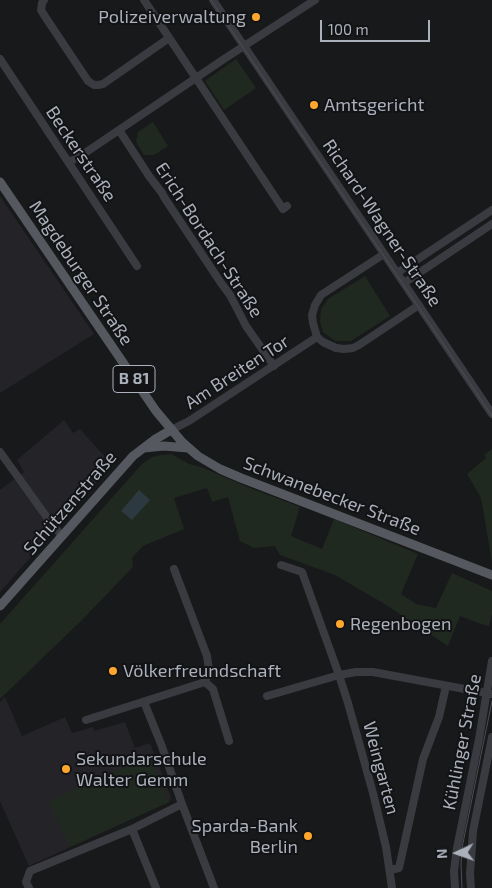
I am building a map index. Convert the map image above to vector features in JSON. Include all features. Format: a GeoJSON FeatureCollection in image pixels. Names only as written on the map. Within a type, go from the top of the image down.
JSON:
{"type":"FeatureCollection","features":[{"type":"Feature","properties":{"kind":"main road","name":"Magdeburger Straße"},"geometry":{"type":"LineString","coordinates":[[0,182],[149,402],[171,430]]}},
{"type":"Feature","properties":{"kind":"main road","name":"Schwanebecker Straße"},"geometry":{"type":"LineString","coordinates":[[171,430],[198,456],[220,469],[492,576]]}},
{"type":"Feature","properties":{"kind":"main road","name":"Schützenstraße"},"geometry":{"type":"LineString","coordinates":[[0,606],[126,463],[141,449],[171,430]]}},
{"type":"Feature","properties":{"kind":"main road"},"geometry":{"type":"LineString","coordinates":[[141,449],[157,446],[188,448]]}},
{"type":"Feature","properties":{"kind":"street"},"geometry":{"type":"LineString","coordinates":[[44,0],[41,10],[88,81],[94,85],[103,84],[169,38]]}},
{"type":"Feature","properties":{"kind":"street"},"geometry":{"type":"LineString","coordinates":[[144,0],[283,209],[287,206]]}},
{"type":"Feature","properties":{"kind":"street","name":"Richard-Wagner-Straße"},"geometry":{"type":"LineString","coordinates":[[213,0],[492,414]]}},
{"type":"Feature","properties":{"kind":"street"},"geometry":{"type":"LineString","coordinates":[[69,162],[315,0]]}},
{"type":"Feature","properties":{"kind":"street","name":"Beckerstraße"},"geometry":{"type":"LineString","coordinates":[[0,60],[137,266]]}},
{"type":"Feature","properties":{"kind":"street","name":"Erich-Bordach-Straße"},"geometry":{"type":"LineString","coordinates":[[119,130],[233,300],[246,326],[274,366]]}},
{"type":"Feature","properties":{"kind":"street"},"geometry":{"type":"LineString","coordinates":[[397,273],[492,210]]}},
{"type":"Feature","properties":{"kind":"street"},"geometry":{"type":"LineString","coordinates":[[404,283],[492,224]]}},
{"type":"Feature","properties":{"kind":"street"},"geometry":{"type":"LineString","coordinates":[[384,254],[321,295],[312,315],[317,336],[323,342],[336,348],[353,348],[419,305]]}},
{"type":"Feature","properties":{"kind":"street","name":"Am Breiten Tor"},"geometry":{"type":"LineString","coordinates":[[171,430],[189,421],[317,336]]}},
{"type":"Feature","properties":{"kind":"street"},"geometry":{"type":"LineString","coordinates":[[0,452],[62,536]]}},
{"type":"Feature","properties":{"kind":"street","name":"Weingarten"},"geometry":{"type":"LineString","coordinates":[[281,565],[302,572],[339,675],[373,793],[386,847],[392,888]]}},
{"type":"Feature","properties":{"kind":"street"},"geometry":{"type":"LineString","coordinates":[[174,569],[207,656],[208,670],[205,682]]}},
{"type":"Feature","properties":{"kind":"street","name":"Kühlinger Straße"},"geometry":{"type":"LineString","coordinates":[[455,888],[454,866],[456,848],[489,693],[492,661]]}},
{"type":"Feature","properties":{"kind":"street"},"geometry":{"type":"LineString","coordinates":[[267,696],[339,675],[356,672],[373,672],[489,693]]}},
{"type":"Feature","properties":{"kind":"street"},"geometry":{"type":"LineString","coordinates":[[86,720],[205,682]]}},
{"type":"Feature","properties":{"kind":"street"},"geometry":{"type":"LineString","coordinates":[[205,682],[213,689],[229,741]]}},
{"type":"Feature","properties":{"kind":"street","name":"Weingarten"},"geometry":{"type":"LineString","coordinates":[[390,870],[399,868],[423,759],[439,717],[446,686]]}},
{"type":"Feature","properties":{"kind":"street"},"geometry":{"type":"LineString","coordinates":[[144,702],[214,888]]}},
{"type":"Feature","properties":{"kind":"street"},"geometry":{"type":"LineString","coordinates":[[479,740],[492,741]]}},
{"type":"Feature","properties":{"kind":"street","name":"Kühlinger Straße"},"geometry":{"type":"LineString","coordinates":[[471,888],[473,831],[492,741]]}},
{"type":"Feature","properties":{"kind":"street"},"geometry":{"type":"LineString","coordinates":[[27,885],[30,871],[132,829],[182,804]]}},
{"type":"Feature","properties":{"kind":"street"},"geometry":{"type":"LineString","coordinates":[[132,829],[156,888]]}},
{"type":"Feature","properties":{"kind":"shaded area"},"geometry":{"type":"Polygon","coordinates":[[[236,59],[256,88],[224,110],[205,81],[236,59]]]}},
{"type":"Feature","properties":{"kind":"shaded area"},"geometry":{"type":"Polygon","coordinates":[[[153,122],[168,146],[154,155],[144,155],[136,142],[138,132],[153,122]]]}},
{"type":"Feature","properties":{"kind":"shaded area"},"geometry":{"type":"Polygon","coordinates":[[[0,196],[94,334],[0,393],[0,196]]]}},
{"type":"Feature","properties":{"kind":"shaded area"},"geometry":{"type":"Polygon","coordinates":[[[365,276],[390,316],[351,341],[335,341],[323,332],[320,322],[321,309],[328,299],[365,276]]]}},
{"type":"Feature","properties":{"kind":"shaded area"},"geometry":{"type":"Polygon","coordinates":[[[64,420],[73,433],[80,429],[112,465],[0,592],[0,490],[24,472],[17,460],[64,420]]]}},
{"type":"Feature","properties":{"kind":"shaded area"},"geometry":{"type":"Polygon","coordinates":[[[492,449],[492,563],[482,503],[467,474],[486,458],[484,455],[492,449]]]}},
{"type":"Feature","properties":{"kind":"shaded area"},"geometry":{"type":"Polygon","coordinates":[[[171,454],[189,464],[201,467],[300,507],[291,536],[322,549],[334,519],[418,554],[401,594],[416,604],[436,608],[452,573],[492,591],[492,614],[489,626],[460,616],[448,646],[383,603],[335,575],[280,555],[275,546],[254,548],[240,541],[228,497],[212,502],[207,488],[174,498],[184,529],[143,546],[132,558],[133,567],[81,621],[0,699],[0,624],[142,464],[150,458],[171,454]]]}},
{"type":"Feature","properties":{"kind":"shaded area"},"geometry":{"type":"Polygon","coordinates":[[[139,490],[150,500],[132,520],[121,511],[139,490]]]}},
{"type":"Feature","properties":{"kind":"shaded area"},"geometry":{"type":"Polygon","coordinates":[[[5,697],[22,736],[65,717],[72,733],[93,727],[94,731],[125,722],[135,748],[150,743],[171,797],[169,802],[29,866],[0,801],[0,702],[5,697]]]}},
{"type":"Feature","properties":{"kind":"shaded area"},"geometry":{"type":"Polygon","coordinates":[[[149,756],[169,802],[70,847],[49,801],[149,756]]]}},
{"type":"Feature","properties":{"kind":"tram line"},"geometry":{"type":"LineString","coordinates":[[211,0],[492,416]]}},
{"type":"Feature","properties":{"kind":"tram line"},"geometry":{"type":"LineString","coordinates":[[462,888],[462,848],[492,701]]}},
{"type":"Feature","properties":{"kind":"place","name":"Polizeiverwaltung"},"geometry":{"type":"Point","coordinates":[256,17]}},
{"type":"Feature","properties":{"kind":"place","name":"Amtsgericht"},"geometry":{"type":"Point","coordinates":[314,105]}},
{"type":"Feature","properties":{"kind":"place","name":"Regenbogen"},"geometry":{"type":"Point","coordinates":[340,624]}},
{"type":"Feature","properties":{"kind":"place","name":"Völkerfreundschaft"},"geometry":{"type":"Point","coordinates":[113,671]}},
{"type":"Feature","properties":{"kind":"place","name":"Sekundarschule Walter Gemm"},"geometry":{"type":"Point","coordinates":[66,769]}},
{"type":"Feature","properties":{"kind":"place","name":"Sparda-Bank Berlin"},"geometry":{"type":"Point","coordinates":[308,836]}}]}
